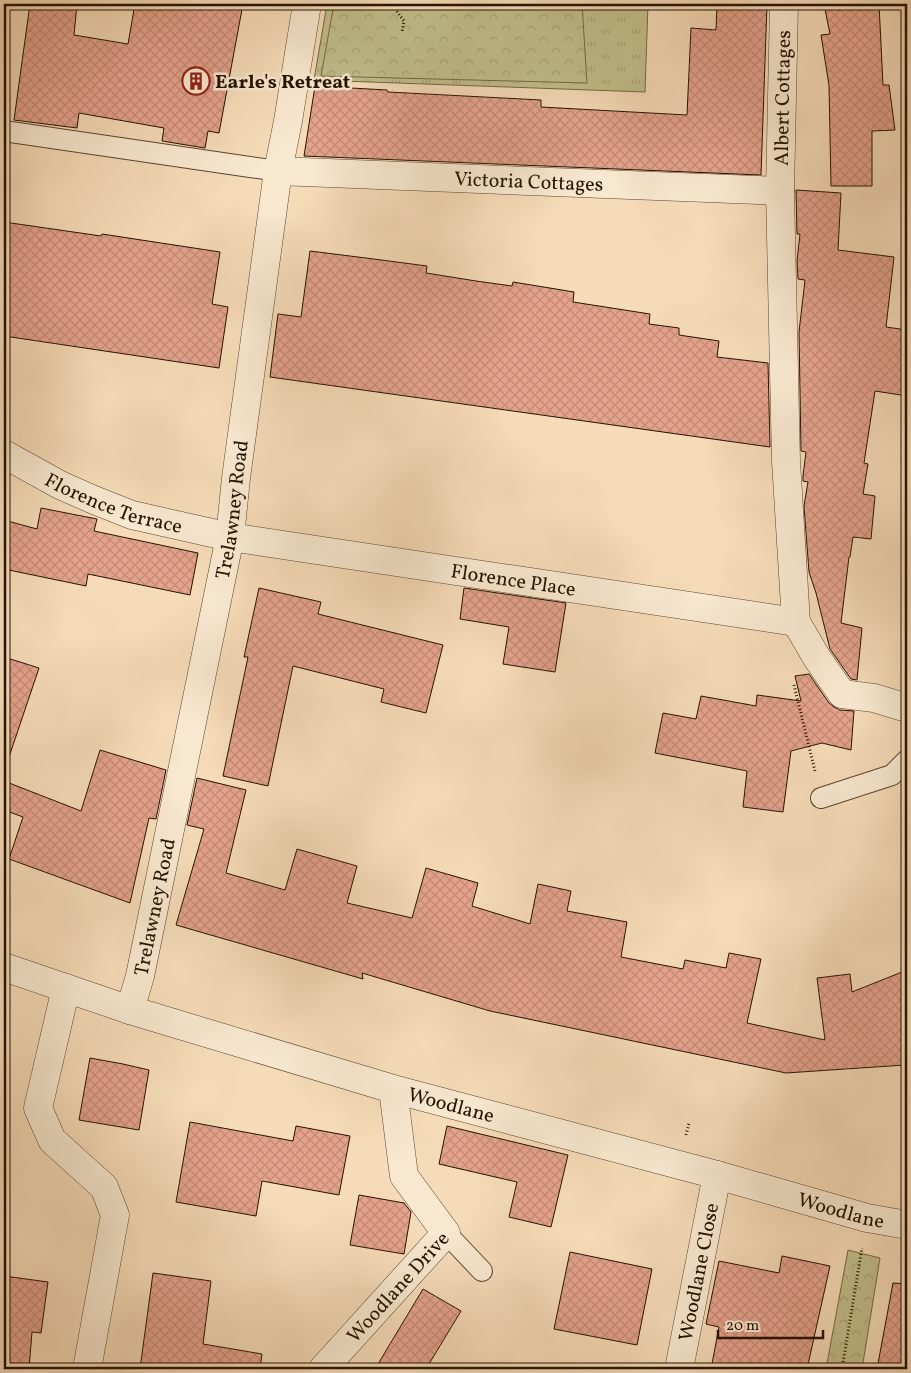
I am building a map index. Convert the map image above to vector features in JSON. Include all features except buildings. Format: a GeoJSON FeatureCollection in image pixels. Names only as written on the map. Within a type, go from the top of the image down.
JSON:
{"type":"FeatureCollection","features":[{"type":"Feature","properties":{"kind":"street","name":"Trelawney Road"},"geometry":{"type":"LineString","coordinates":[[130,1010],[140,976],[230,538],[236,478],[278,171],[307,4]]}},
{"type":"Feature","properties":{"kind":"street","name":"Albert Cottages"},"geometry":{"type":"LineString","coordinates":[[784,4],[780,191],[786,461],[796,622]]}},
{"type":"Feature","properties":{"kind":"street","name":"Victoria Cottages"},"geometry":{"type":"LineString","coordinates":[[278,171],[780,191]]}},
{"type":"Feature","properties":{"kind":"street","name":"Florence Terrace"},"geometry":{"type":"LineString","coordinates":[[4,454],[60,485],[132,515],[230,538]]}},
{"type":"Feature","properties":{"kind":"street","name":"Florence Place"},"geometry":{"type":"LineString","coordinates":[[230,538],[796,622]]}},
{"type":"Feature","properties":{"kind":"street"},"geometry":{"type":"LineString","coordinates":[[796,622],[817,658],[842,694],[874,698],[907,708]]}},
{"type":"Feature","properties":{"kind":"street","name":"Woodlane"},"geometry":{"type":"LineString","coordinates":[[4,967],[130,1010],[393,1089],[717,1175],[867,1218],[905,1222]]}},
{"type":"Feature","properties":{"kind":"street"},"geometry":{"type":"LineString","coordinates":[[66,988],[38,1108],[52,1140],[104,1187],[115,1215],[87,1369]]}},
{"type":"Feature","properties":{"kind":"street","name":"Woodlane Drive"},"geometry":{"type":"LineString","coordinates":[[323,1369],[446,1233],[404,1176],[393,1089]]}},
{"type":"Feature","properties":{"kind":"street","name":"Woodlane Close"},"geometry":{"type":"LineString","coordinates":[[679,1369],[717,1175]]}},
{"type":"Feature","properties":{"kind":"lane"},"geometry":{"type":"LineString","coordinates":[[4,130],[278,171]]}},
{"type":"Feature","properties":{"kind":"lane"},"geometry":{"type":"LineString","coordinates":[[821,798],[892,775],[907,760]]}},
{"type":"Feature","properties":{"kind":"lane"},"geometry":{"type":"LineString","coordinates":[[446,1233],[482,1271]]}},
{"type":"Feature","properties":{"kind":"path"},"geometry":{"type":"LineString","coordinates":[[386,4],[392,5],[404,22],[402,32]]}},
{"type":"Feature","properties":{"kind":"path"},"geometry":{"type":"LineString","coordinates":[[793,677],[821,798]]}},
{"type":"Feature","properties":{"kind":"path"},"geometry":{"type":"LineString","coordinates":[[842,1369],[867,1218]]}},
{"type":"Feature","properties":{"kind":"green space"},"geometry":{"type":"Polygon","coordinates":[[[327,4],[648,4],[645,92],[314,80],[327,4]]]}},
{"type":"Feature","properties":{"kind":"green space"},"geometry":{"type":"Polygon","coordinates":[[[334,4],[582,4],[587,83],[321,76],[334,4]]]}},
{"type":"Feature","properties":{"kind":"green space"},"geometry":{"type":"Polygon","coordinates":[[[848,1250],[880,1258],[862,1369],[826,1369],[848,1250]]]}},
{"type":"Feature","properties":{"kind":"place","name":"Earle's Retreat"},"geometry":{"type":"Point","coordinates":[196,81]}}]}
